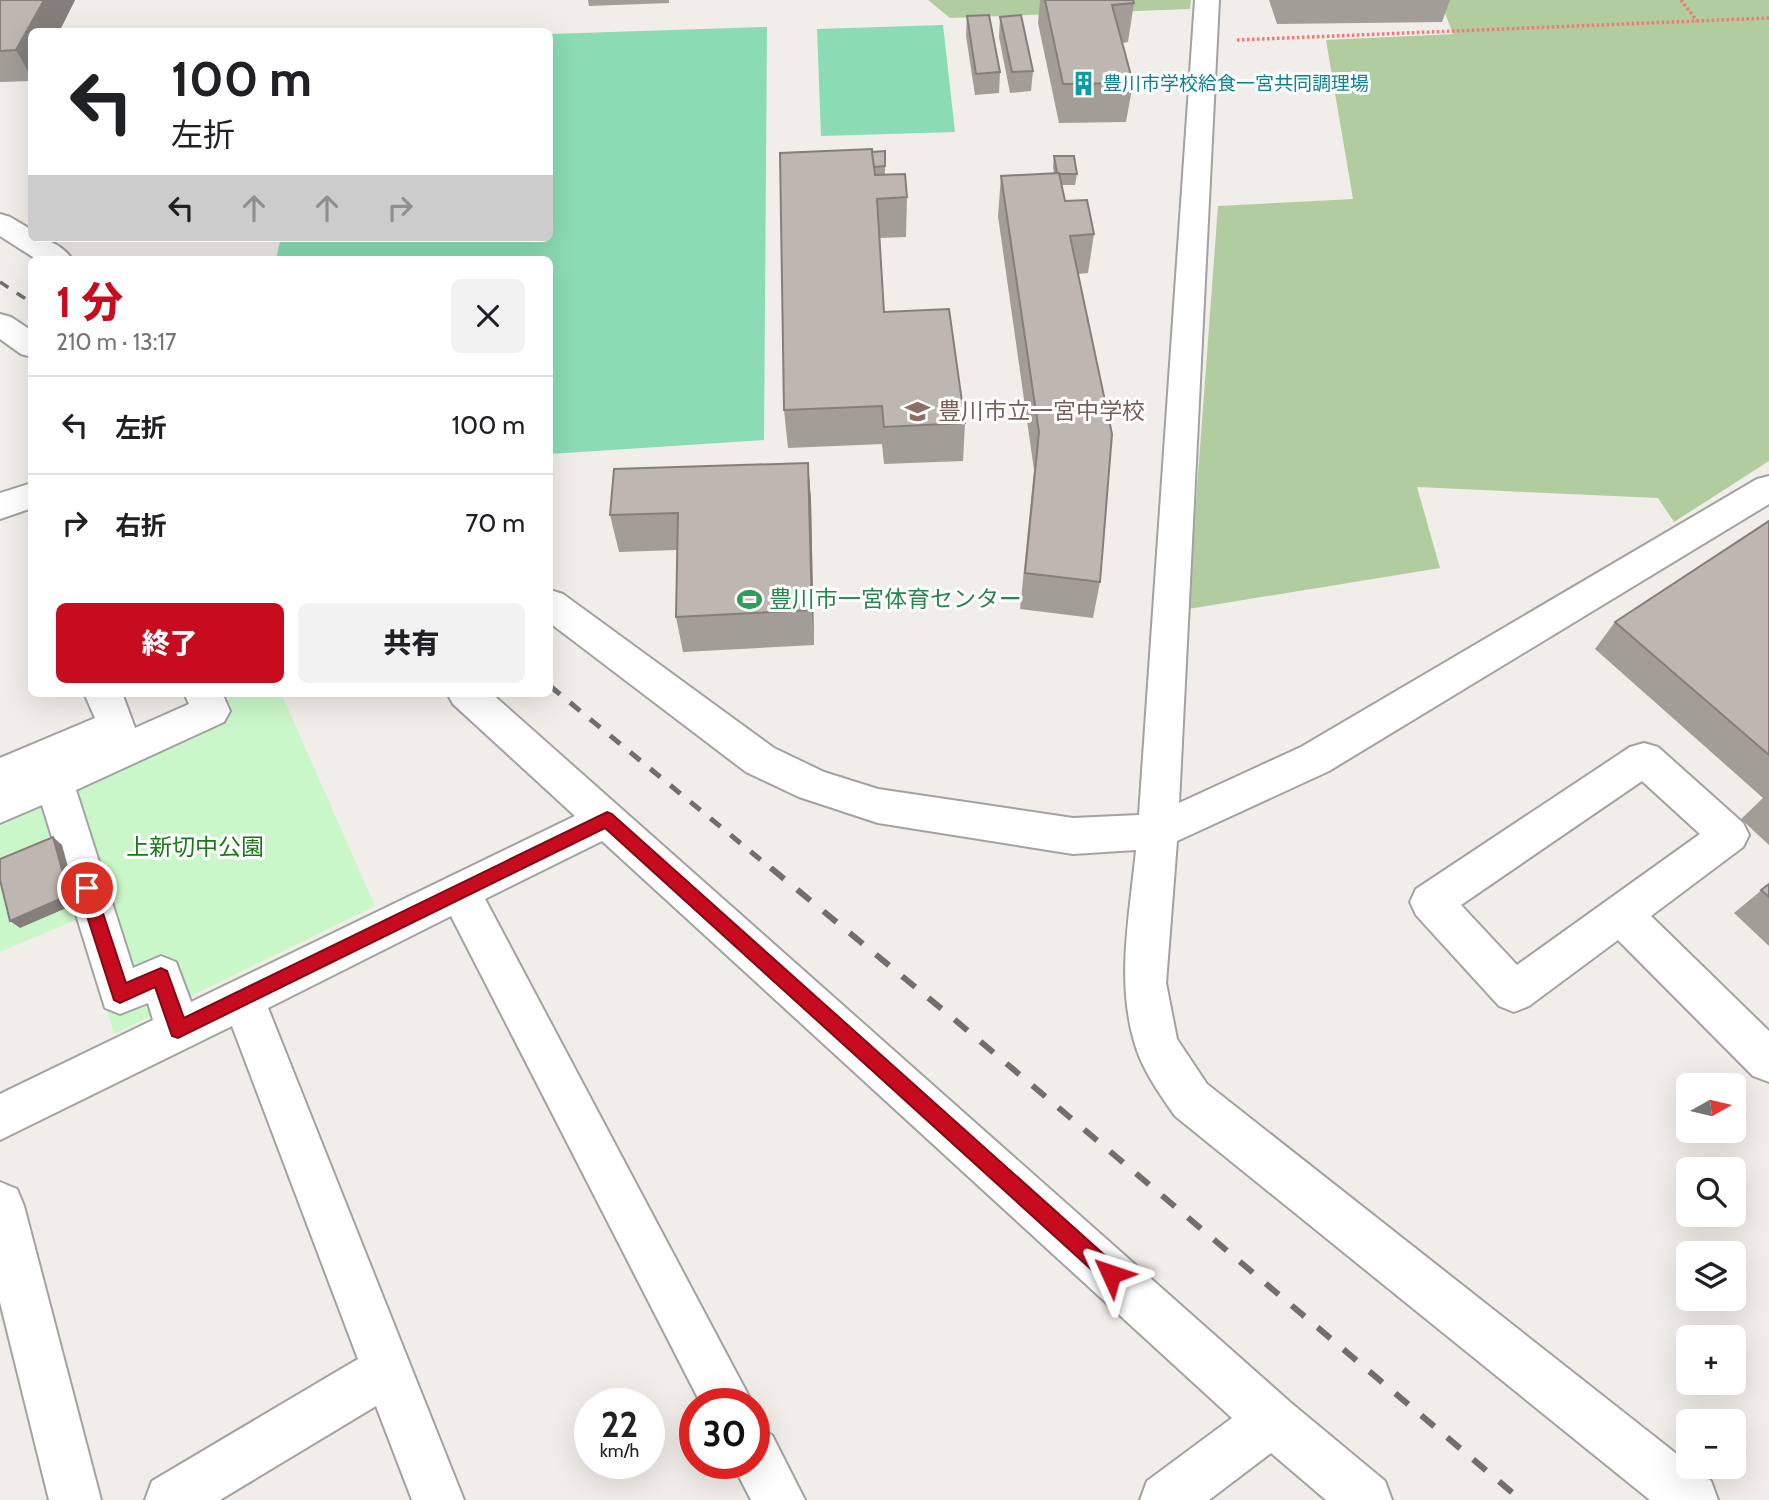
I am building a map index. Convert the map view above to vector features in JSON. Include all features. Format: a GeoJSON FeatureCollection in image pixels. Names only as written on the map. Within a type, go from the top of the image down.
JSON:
{"type":"FeatureCollection","features":[{"type":"Feature","properties":{"kind":"street"},"geometry":{"type":"LineString","coordinates":[[1207,0],[1158,831],[1145,983],[1156,1043],[1170,1071],[1191,1100],[1692,1500]]}},
{"type":"Feature","properties":{"kind":"street"},"geometry":{"type":"LineString","coordinates":[[0,223],[28,241]]}},
{"type":"Feature","properties":{"kind":"street"},"geometry":{"type":"LineString","coordinates":[[30,242],[52,256]]}},
{"type":"Feature","properties":{"kind":"street"},"geometry":{"type":"LineString","coordinates":[[0,324],[28,344]]}},
{"type":"Feature","properties":{"kind":"street"},"geometry":{"type":"LineString","coordinates":[[553,606],[760,760],[813,785],[878,806],[1062,834],[1158,831],[1315,760],[1769,488]]}},
{"type":"Feature","properties":{"kind":"street"},"geometry":{"type":"LineString","coordinates":[[0,775],[110,709],[168,697]]}},
{"type":"Feature","properties":{"kind":"street"},"geometry":{"type":"LineString","coordinates":[[0,806],[211,711],[205,697]]}},
{"type":"Feature","properties":{"kind":"street"},"geometry":{"type":"LineString","coordinates":[[470,697],[1272,1420],[1366,1500]]}},
{"type":"Feature","properties":{"kind":"street"},"geometry":{"type":"LineString","coordinates":[[1644,759],[1729,835],[1620,914],[1514,992],[1431,902],[1644,759]]}},
{"type":"Feature","properties":{"kind":"street"},"geometry":{"type":"LineString","coordinates":[[54,782],[120,994],[161,976],[178,1030]]}},
{"type":"Feature","properties":{"kind":"street"},"geometry":{"type":"LineString","coordinates":[[0,1118],[607,819]]}},
{"type":"Feature","properties":{"kind":"street"},"geometry":{"type":"LineString","coordinates":[[459,890],[721,1388]]}},
{"type":"Feature","properties":{"kind":"street"},"geometry":{"type":"LineString","coordinates":[[1620,914],[1769,1061]]}},
{"type":"Feature","properties":{"kind":"street"},"geometry":{"type":"LineString","coordinates":[[243,998],[438,1500]]}},
{"type":"Feature","properties":{"kind":"street"},"geometry":{"type":"LineString","coordinates":[[0,1206],[75,1500]]}},
{"type":"Feature","properties":{"kind":"street"},"geometry":{"type":"LineString","coordinates":[[171,1500],[388,1370]]}},
{"type":"Feature","properties":{"kind":"street"},"geometry":{"type":"LineString","coordinates":[[1166,1500],[1272,1420]]}},
{"type":"Feature","properties":{"kind":"street"},"geometry":{"type":"LineString","coordinates":[[768,1479],[779,1500]]}},
{"type":"Feature","properties":{"kind":"path"},"geometry":{"type":"LineString","coordinates":[[1681,0],[1697,21]]}},
{"type":"Feature","properties":{"kind":"path"},"geometry":{"type":"LineString","coordinates":[[1205,41],[1769,18]]}},
{"type":"Feature","properties":{"kind":"green space"},"geometry":{"type":"Polygon","coordinates":[[[928,0],[1191,0],[1190,9],[950,18],[928,0]]]}},
{"type":"Feature","properties":{"kind":"green space"},"geometry":{"type":"Polygon","coordinates":[[[1440,0],[1769,0],[1769,461],[1674,522],[1658,498],[1417,487],[1440,568],[1188,609],[1218,206],[1353,199],[1326,40],[1453,34],[1440,0]]]}},
{"type":"Feature","properties":{"kind":"green space"},"geometry":{"type":"Polygon","coordinates":[[[943,25],[955,132],[821,136],[817,29],[943,25]]]}},
{"type":"Feature","properties":{"kind":"green space"},"geometry":{"type":"Polygon","coordinates":[[[767,27],[764,440],[553,454],[553,256],[277,256],[280,242],[553,242],[553,34],[767,27]]]}},
{"type":"Feature","properties":{"kind":"green space","name":"上新切中公園"},"geometry":{"type":"Polygon","coordinates":[[[209,697],[283,697],[375,906],[114,1034],[80,918],[0,952],[0,790],[209,697]]]}},
{"type":"Feature","properties":{"kind":"building"},"geometry":{"type":"Polygon","coordinates":[[[0,0],[44,0],[16,50],[0,51],[0,0]]]}},
{"type":"Feature","properties":{"kind":"building"},"geometry":{"type":"Polygon","coordinates":[[[1045,0],[1133,0],[1134,3],[1112,5],[1133,83],[1063,84],[1045,0]]]}},
{"type":"Feature","properties":{"kind":"building"},"geometry":{"type":"Polygon","coordinates":[[[989,15],[1000,72],[976,74],[967,16],[989,15]]]}},
{"type":"Feature","properties":{"kind":"building"},"geometry":{"type":"Polygon","coordinates":[[[1021,15],[1033,71],[1012,72],[1000,17],[1021,15]]]}},
{"type":"Feature","properties":{"kind":"building"},"geometry":{"type":"Polygon","coordinates":[[[872,149],[875,175],[905,174],[907,197],[877,199],[884,312],[949,309],[965,423],[884,427],[882,406],[784,410],[780,153],[872,149]]]}},
{"type":"Feature","properties":{"kind":"building"},"geometry":{"type":"Polygon","coordinates":[[[885,151],[885,166],[874,167],[872,152],[885,151]]]}},
{"type":"Feature","properties":{"kind":"building"},"geometry":{"type":"Polygon","coordinates":[[[1054,156],[1074,156],[1077,174],[1057,173],[1054,156]]]}},
{"type":"Feature","properties":{"kind":"building"},"geometry":{"type":"Polygon","coordinates":[[[1059,173],[1065,201],[1087,200],[1094,234],[1070,236],[1112,434],[1100,582],[1025,573],[1039,432],[1001,176],[1059,173]]]}},
{"type":"Feature","properties":{"kind":"building","name":"豊川市一宮体育センター"},"geometry":{"type":"Polygon","coordinates":[[[808,463],[812,610],[676,617],[678,513],[610,515],[614,469],[808,463]]]}},
{"type":"Feature","properties":{"kind":"building"},"geometry":{"type":"Polygon","coordinates":[[[1769,521],[1769,755],[1615,622],[1769,521]]]}},
{"type":"Feature","properties":{"kind":"building"},"geometry":{"type":"Polygon","coordinates":[[[53,837],[69,895],[10,921],[0,880],[0,859],[53,837]]]}},
{"type":"Feature","properties":{"kind":"building"},"geometry":{"type":"Polygon","coordinates":[[[1769,884],[1769,897],[1761,890],[1769,884]]]}},
{"type":"Feature","properties":{"kind":"railway"},"geometry":{"type":"LineString","coordinates":[[0,282],[28,300]]}},
{"type":"Feature","properties":{"kind":"railway"},"geometry":{"type":"LineString","coordinates":[[553,688],[773,870]]}},
{"type":"Feature","properties":{"kind":"railway"},"geometry":{"type":"LineString","coordinates":[[771,868],[954,1019],[1521,1500]]}},
{"type":"Feature","properties":{"kind":"place","name":"豊川市学校給食一宮共同調理場"},"geometry":{"type":"Point","coordinates":[1083,83]}},
{"type":"Feature","properties":{"kind":"place","name":"豊川市立一宮中学校"},"geometry":{"type":"Point","coordinates":[918,411]}},
{"type":"Feature","properties":{"kind":"place","name":"豊川市一宮体育センター"},"geometry":{"type":"Point","coordinates":[749,599]}},
{"type":"Feature","properties":{"kind":"route"},"geometry":{"type":"LineString","coordinates":[[87,888],[120,994],[161,976],[178,1030],[607,819],[1111,1274]]}}]}
